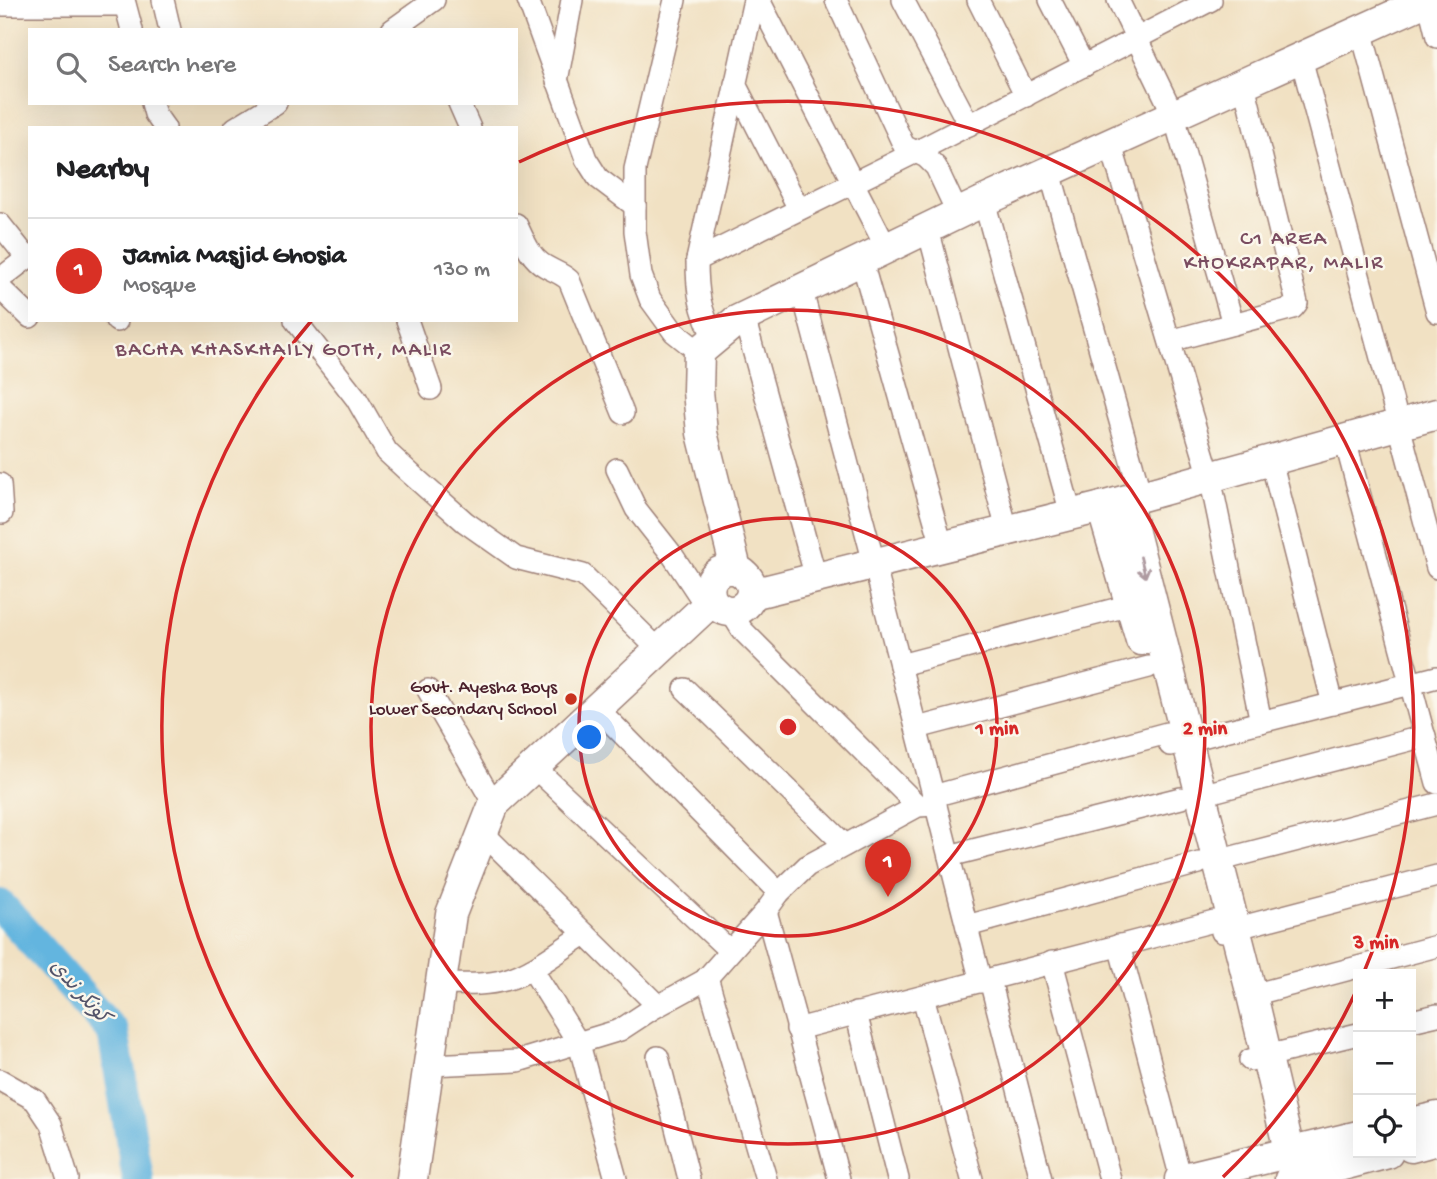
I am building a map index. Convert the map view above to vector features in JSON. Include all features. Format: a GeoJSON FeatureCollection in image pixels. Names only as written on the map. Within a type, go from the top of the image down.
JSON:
{"type":"FeatureCollection","features":[{"type":"Feature","properties":{"kind":"street"},"geometry":{"type":"LineString","coordinates":[[163,0],[170,28]]}},
{"type":"Feature","properties":{"kind":"street"},"geometry":{"type":"LineString","coordinates":[[528,0],[586,159],[593,172],[635,206]]}},
{"type":"Feature","properties":{"kind":"street"},"geometry":{"type":"LineString","coordinates":[[557,83],[572,0]]}},
{"type":"Feature","properties":{"kind":"street"},"geometry":{"type":"LineString","coordinates":[[675,0],[635,170],[635,231],[641,275],[650,299],[674,332],[707,346]]}},
{"type":"Feature","properties":{"kind":"street"},"geometry":{"type":"LineString","coordinates":[[754,0],[697,260],[697,293],[707,346],[698,391],[727,596],[742,630],[929,803]]}},
{"type":"Feature","properties":{"kind":"street"},"geometry":{"type":"LineString","coordinates":[[759,0],[852,183],[874,256],[942,546]]}},
{"type":"Feature","properties":{"kind":"street"},"geometry":{"type":"LineString","coordinates":[[835,0],[904,146],[926,157],[971,208],[1071,514]]}},
{"type":"Feature","properties":{"kind":"street"},"geometry":{"type":"LineString","coordinates":[[903,0],[969,125]]}},
{"type":"Feature","properties":{"kind":"street"},"geometry":{"type":"LineString","coordinates":[[978,0],[1026,96]]}},
{"type":"Feature","properties":{"kind":"street"},"geometry":{"type":"LineString","coordinates":[[1050,0],[1084,65]]}},
{"type":"Feature","properties":{"kind":"street"},"geometry":{"type":"LineString","coordinates":[[1118,0],[1174,117],[1233,324]]}},
{"type":"Feature","properties":{"kind":"street"},"geometry":{"type":"LineString","coordinates":[[0,5],[34,2],[124,2],[131,28]]}},
{"type":"Feature","properties":{"kind":"street"},"geometry":{"type":"LineString","coordinates":[[697,260],[915,153],[1137,39],[1202,2]]}},
{"type":"Feature","properties":{"kind":"street"},"geometry":{"type":"LineString","coordinates":[[707,346],[744,317],[971,208],[1420,2],[1437,37]]}},
{"type":"Feature","properties":{"kind":"street"},"geometry":{"type":"LineString","coordinates":[[397,28],[426,14]]}},
{"type":"Feature","properties":{"kind":"street"},"geometry":{"type":"LineString","coordinates":[[1361,30],[1437,312]]}},
{"type":"Feature","properties":{"kind":"street"},"geometry":{"type":"LineString","coordinates":[[1301,58],[1437,568]]}},
{"type":"Feature","properties":{"kind":"street"},"geometry":{"type":"LineString","coordinates":[[735,84],[799,209]]}},
{"type":"Feature","properties":{"kind":"street"},"geometry":{"type":"LineString","coordinates":[[1170,341],[1293,308],[1297,303],[1244,84]]}},
{"type":"Feature","properties":{"kind":"street"},"geometry":{"type":"LineString","coordinates":[[153,105],[164,126]]}},
{"type":"Feature","properties":{"kind":"street"},"geometry":{"type":"LineString","coordinates":[[239,126],[273,105]]}},
{"type":"Feature","properties":{"kind":"street"},"geometry":{"type":"LineString","coordinates":[[460,105],[469,126]]}},
{"type":"Feature","properties":{"kind":"street"},"geometry":{"type":"LineString","coordinates":[[1111,145],[1210,477],[1261,722]]}},
{"type":"Feature","properties":{"kind":"street"},"geometry":{"type":"LineString","coordinates":[[1050,172],[1175,740]]}},
{"type":"Feature","properties":{"kind":"street"},"geometry":{"type":"LineString","coordinates":[[0,224],[28,257],[0,279]]}},
{"type":"Feature","properties":{"kind":"street"},"geometry":{"type":"LineString","coordinates":[[518,228],[531,255],[569,280],[623,413]]}},
{"type":"Feature","properties":{"kind":"street"},"geometry":{"type":"LineString","coordinates":[[928,229],[1007,530]]}},
{"type":"Feature","properties":{"kind":"street"},"geometry":{"type":"LineString","coordinates":[[0,288],[28,316]]}},
{"type":"Feature","properties":{"kind":"street"},"geometry":{"type":"LineString","coordinates":[[802,291],[916,729],[929,803],[949,856],[1041,1179]]}},
{"type":"Feature","properties":{"kind":"street"},"geometry":{"type":"LineString","coordinates":[[744,317],[816,578]]}},
{"type":"Feature","properties":{"kind":"street"},"geometry":{"type":"LineString","coordinates":[[297,322],[356,398],[387,452],[465,523],[516,558],[583,575],[659,650]]}},
{"type":"Feature","properties":{"kind":"street"},"geometry":{"type":"LineString","coordinates":[[408,322],[431,388]]}},
{"type":"Feature","properties":{"kind":"street"},"geometry":{"type":"LineString","coordinates":[[412,1179],[451,914],[494,804],[659,650],[727,596],[816,578],[1123,501],[1437,414]]}},
{"type":"Feature","properties":{"kind":"street"},"geometry":{"type":"LineString","coordinates":[[1345,440],[1437,783]]}},
{"type":"Feature","properties":{"kind":"street"},"geometry":{"type":"LineString","coordinates":[[1271,460],[1333,704]]}},
{"type":"Feature","properties":{"kind":"street"},"geometry":{"type":"LineString","coordinates":[[617,469],[636,509],[673,556],[727,596]]}},
{"type":"Feature","properties":{"kind":"street"},"geometry":{"type":"LineString","coordinates":[[0,484],[2,513]]}},
{"type":"Feature","properties":{"kind":"street"},"geometry":{"type":"LineString","coordinates":[[1123,501],[1131,605],[1191,796],[1287,1170]]}},
{"type":"Feature","properties":{"kind":"street"},"geometry":{"type":"LineString","coordinates":[[900,665],[1131,605]]}},
{"type":"Feature","properties":{"kind":"street"},"geometry":{"type":"LineString","coordinates":[[916,729],[1149,667]]}},
{"type":"Feature","properties":{"kind":"street"},"geometry":{"type":"LineString","coordinates":[[430,1065],[518,1060],[620,1030],[657,1005],[707,977],[779,893],[807,866],[929,803],[1437,677]]}},
{"type":"Feature","properties":{"kind":"street"},"geometry":{"type":"LineString","coordinates":[[428,690],[494,804]]}},
{"type":"Feature","properties":{"kind":"street"},"geometry":{"type":"LineString","coordinates":[[685,690],[845,845]]}},
{"type":"Feature","properties":{"kind":"street"},"geometry":{"type":"LineString","coordinates":[[596,707],[779,893]]}},
{"type":"Feature","properties":{"kind":"street"},"geometry":{"type":"LineString","coordinates":[[949,856],[1425,736]]}},
{"type":"Feature","properties":{"kind":"street"},"geometry":{"type":"LineString","coordinates":[[533,766],[730,951]]}},
{"type":"Feature","properties":{"kind":"street"},"geometry":{"type":"LineString","coordinates":[[967,926],[1437,804]]}},
{"type":"Feature","properties":{"kind":"street"},"geometry":{"type":"LineString","coordinates":[[482,832],[657,1005]]}},
{"type":"Feature","properties":{"kind":"street"},"geometry":{"type":"LineString","coordinates":[[797,1029],[1119,945],[1223,927],[1437,876]]}},
{"type":"Feature","properties":{"kind":"street"},"geometry":{"type":"LineString","coordinates":[[766,911],[839,1179]]}},
{"type":"Feature","properties":{"kind":"street"},"geometry":{"type":"LineString","coordinates":[[1223,927],[1252,995],[1258,1058]]}},
{"type":"Feature","properties":{"kind":"street"},"geometry":{"type":"LineString","coordinates":[[440,984],[476,984],[506,980],[532,969],[586,934]]}},
{"type":"Feature","properties":{"kind":"street"},"geometry":{"type":"LineString","coordinates":[[1119,945],[1180,1179],[1287,1170],[1358,1158]]}},
{"type":"Feature","properties":{"kind":"street"},"geometry":{"type":"LineString","coordinates":[[1252,995],[1437,946]]}},
{"type":"Feature","properties":{"kind":"street"},"geometry":{"type":"LineString","coordinates":[[1052,962],[1110,1179]]}},
{"type":"Feature","properties":{"kind":"street"},"geometry":{"type":"LineString","coordinates":[[532,969],[579,1044],[616,1179]]}},
{"type":"Feature","properties":{"kind":"street"},"geometry":{"type":"LineString","coordinates":[[707,977],[766,1179]]}},
{"type":"Feature","properties":{"kind":"street"},"geometry":{"type":"LineString","coordinates":[[923,997],[972,1179]]}},
{"type":"Feature","properties":{"kind":"street"},"geometry":{"type":"LineString","coordinates":[[856,1013],[898,1179]]}},
{"type":"Feature","properties":{"kind":"street"},"geometry":{"type":"LineString","coordinates":[[1416,1020],[1437,1015]]}},
{"type":"Feature","properties":{"kind":"street"},"geometry":{"type":"LineString","coordinates":[[1258,1058],[1353,1035]]}},
{"type":"Feature","properties":{"kind":"street"},"geometry":{"type":"LineString","coordinates":[[658,1057],[689,1179]]}},
{"type":"Feature","properties":{"kind":"street"},"geometry":{"type":"LineString","coordinates":[[0,1080],[35,1100],[51,1124],[68,1179]]}},
{"type":"Feature","properties":{"kind":"street"},"geometry":{"type":"LineString","coordinates":[[1416,1122],[1437,1117]]}},
{"type":"Feature","properties":{"kind":"street"},"geometry":{"type":"LineString","coordinates":[[1287,1170],[1353,1138]]}},
{"type":"Feature","properties":{"kind":"street"},"geometry":{"type":"LineString","coordinates":[[1416,1146],[1437,1140]]}},
{"type":"Feature","properties":{"kind":"waterway","name":"کونکر ندی"},"geometry":{"type":"LineString","coordinates":[[0,905],[113,1032],[138,1179]]}},
{"type":"Feature","properties":{"kind":"place","name":"Govt. Ayesha Boys Lower Secondary School"},"geometry":{"type":"Point","coordinates":[571,699]}},
{"type":"Feature","properties":{"kind":"place","name":"Jamia Masjid Ghosia"},"geometry":{"type":"Point","coordinates":[888,897]}},
{"type":"Feature","properties":{"kind":"district","name":"C1 AREA KHOKRAPAR, MALIR"},"geometry":{"type":"Point","coordinates":[1284,252]}},
{"type":"Feature","properties":{"kind":"district","name":"BACHA KHASKHAILY GOTH, MALIR"},"geometry":{"type":"Point","coordinates":[284,351]}}]}
